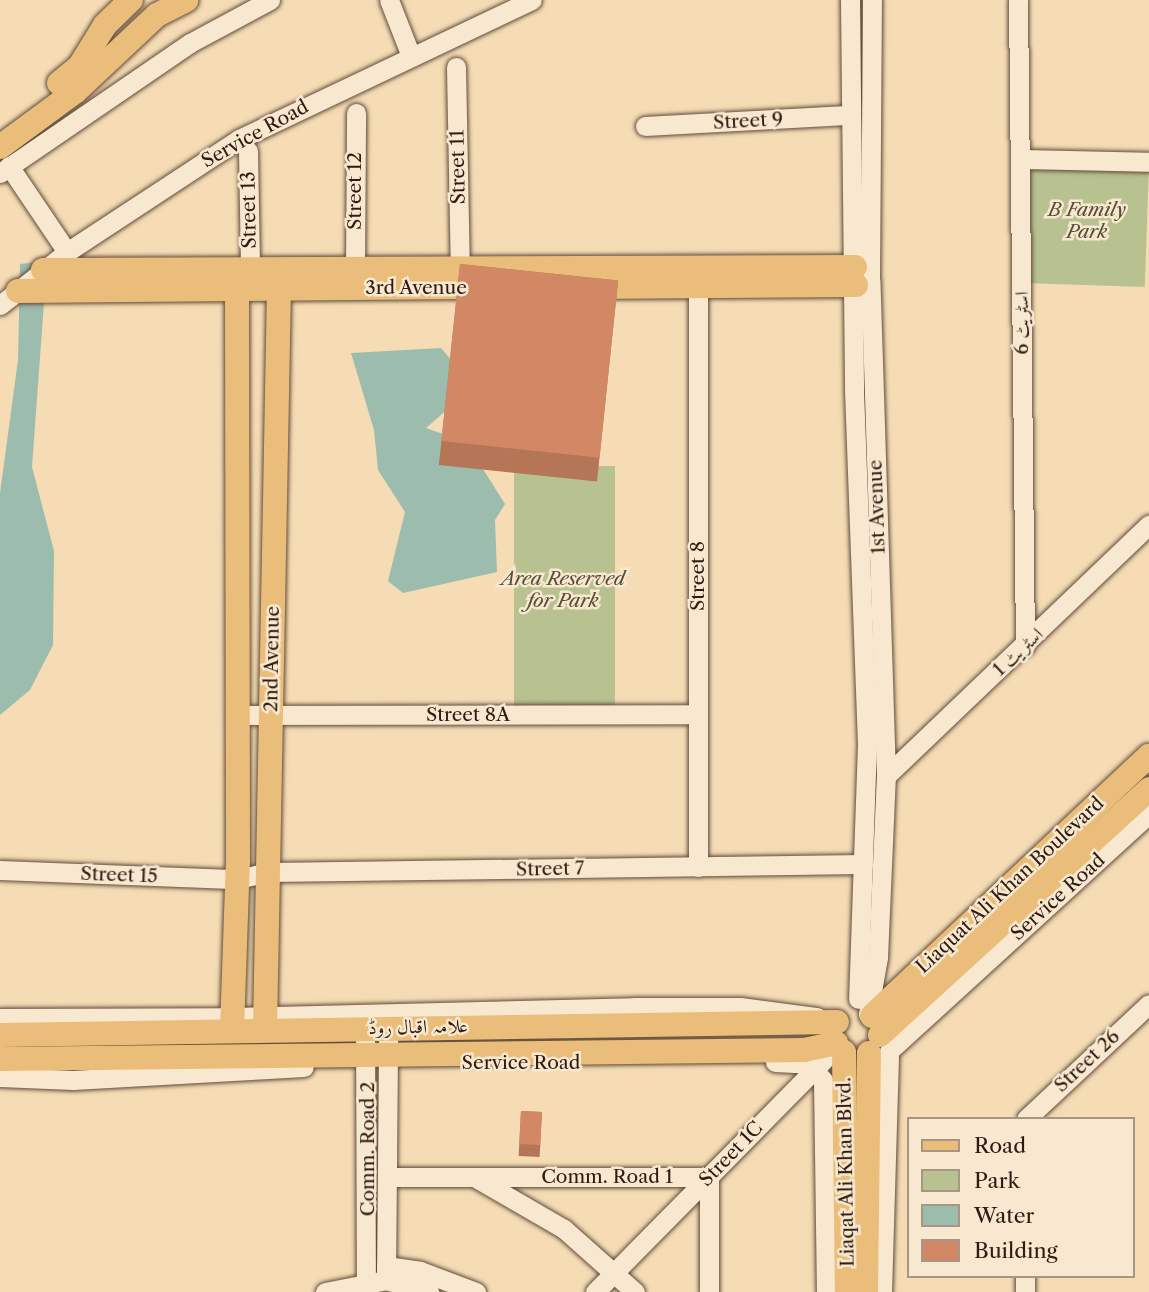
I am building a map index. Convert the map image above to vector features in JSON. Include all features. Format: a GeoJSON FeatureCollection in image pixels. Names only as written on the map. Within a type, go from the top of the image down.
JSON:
{"type":"FeatureCollection","features":[{"type":"Feature","properties":{"kind":"main road"},"geometry":{"type":"LineString","coordinates":[[0,129],[79,67],[105,25],[131,0]]}},
{"type":"Feature","properties":{"kind":"main road"},"geometry":{"type":"LineString","coordinates":[[3,162],[157,15],[186,0]]}},
{"type":"Feature","properties":{"kind":"main road","name":"3rd Avenue"},"geometry":{"type":"LineString","coordinates":[[9,298],[355,269],[460,268],[855,276]]}},
{"type":"Feature","properties":{"kind":"main road","name":"3rd Avenue"},"geometry":{"type":"LineString","coordinates":[[43,270],[243,279],[279,288],[698,286],[855,276]]}},
{"type":"Feature","properties":{"kind":"main road","name":"2nd Avenue"},"geometry":{"type":"LineString","coordinates":[[233,1024],[238,879],[243,279]]}},
{"type":"Feature","properties":{"kind":"main road","name":"2nd Avenue"},"geometry":{"type":"LineString","coordinates":[[265,1023],[279,288]]}},
{"type":"Feature","properties":{"kind":"main road","name":"Liaquat Ali Khan Boulevard"},"geometry":{"type":"LineString","coordinates":[[863,1038],[1149,756]]}},
{"type":"Feature","properties":{"kind":"main road","name":"Liaquat Ali Khan Boulevard"},"geometry":{"type":"LineString","coordinates":[[863,1038],[1149,789]]}},
{"type":"Feature","properties":{"kind":"main road","name":"علامہ اقبال روڈ"},"geometry":{"type":"LineString","coordinates":[[0,1035],[376,1020],[863,1038]]}},
{"type":"Feature","properties":{"kind":"main road"},"geometry":{"type":"LineString","coordinates":[[0,1059],[378,1058],[804,1050],[863,1038]]}},
{"type":"Feature","properties":{"kind":"main road","name":"Liaqat Ali Khan Blvd."},"geometry":{"type":"LineString","coordinates":[[847,1292],[863,1038]]}},
{"type":"Feature","properties":{"kind":"main road","name":"Liaqat Ali Khan Blvd."},"geometry":{"type":"LineString","coordinates":[[863,1038],[866,1292]]}},
{"type":"Feature","properties":{"kind":"street"},"geometry":{"type":"LineString","coordinates":[[67,252],[3,162],[190,43],[270,0]]}},
{"type":"Feature","properties":{"kind":"street"},"geometry":{"type":"LineString","coordinates":[[389,0],[411,56]]}},
{"type":"Feature","properties":{"kind":"street","name":"Service Road"},"geometry":{"type":"LineString","coordinates":[[9,298],[67,252],[239,139],[532,0]]}},
{"type":"Feature","properties":{"kind":"street"},"geometry":{"type":"LineString","coordinates":[[850,0],[855,276],[854,390],[867,744],[863,864],[863,1038]]}},
{"type":"Feature","properties":{"kind":"street","name":"1st Avenue"},"geometry":{"type":"LineString","coordinates":[[863,1038],[878,957],[886,776],[870,280],[872,0]]}},
{"type":"Feature","properties":{"kind":"street","name":"اسٹریٹ 6"},"geometry":{"type":"LineString","coordinates":[[1018,0],[1025,646]]}},
{"type":"Feature","properties":{"kind":"street","name":"Street 11"},"geometry":{"type":"LineString","coordinates":[[456,66],[460,268]]}},
{"type":"Feature","properties":{"kind":"street","name":"Street 12"},"geometry":{"type":"LineString","coordinates":[[355,269],[356,113]]}},
{"type":"Feature","properties":{"kind":"street","name":"Street 9"},"geometry":{"type":"LineString","coordinates":[[645,126],[851,115]]}},
{"type":"Feature","properties":{"kind":"street","name":"Street 13"},"geometry":{"type":"LineString","coordinates":[[243,279],[248,151]]}},
{"type":"Feature","properties":{"kind":"street"},"geometry":{"type":"LineString","coordinates":[[1021,159],[1149,162]]}},
{"type":"Feature","properties":{"kind":"street","name":"Street 8"},"geometry":{"type":"LineString","coordinates":[[698,286],[698,867]]}},
{"type":"Feature","properties":{"kind":"street","name":"اسٹریٹ 1"},"geometry":{"type":"LineString","coordinates":[[886,776],[1149,526]]}},
{"type":"Feature","properties":{"kind":"street","name":"Street 8A"},"geometry":{"type":"LineString","coordinates":[[238,715],[697,714]]}},
{"type":"Feature","properties":{"kind":"street","name":"Service Road"},"geometry":{"type":"LineString","coordinates":[[863,1038],[1149,814]]}},
{"type":"Feature","properties":{"kind":"street","name":"Street 7"},"geometry":{"type":"LineString","coordinates":[[238,879],[269,872],[863,864]]}},
{"type":"Feature","properties":{"kind":"street","name":"Street 15"},"geometry":{"type":"LineString","coordinates":[[0,870],[238,879]]}},
{"type":"Feature","properties":{"kind":"street","name":"Street 26"},"geometry":{"type":"LineString","coordinates":[[1028,1117],[1149,1004]]}},
{"type":"Feature","properties":{"kind":"street"},"geometry":{"type":"LineString","coordinates":[[0,1017],[233,1024]]}},
{"type":"Feature","properties":{"kind":"street","name":"Comm. Road 2"},"geometry":{"type":"LineString","coordinates":[[376,1020],[389,1177],[380,1277]]}},
{"type":"Feature","properties":{"kind":"street","name":"Street 1C"},"geometry":{"type":"LineString","coordinates":[[595,1292],[815,1068],[863,1038]]}},
{"type":"Feature","properties":{"kind":"street","name":"Liaqat Ali Khan Blvd."},"geometry":{"type":"LineString","coordinates":[[863,1038],[882,1292]]}},
{"type":"Feature","properties":{"kind":"street","name":"Service Road"},"geometry":{"type":"LineString","coordinates":[[0,1077],[73,1080],[378,1058],[797,1062],[815,1068]]}},
{"type":"Feature","properties":{"kind":"street","name":"Comm. Road 2"},"geometry":{"type":"LineString","coordinates":[[378,1058],[380,1277]]}},
{"type":"Feature","properties":{"kind":"street"},"geometry":{"type":"LineString","coordinates":[[815,1068],[825,1090],[826,1292]]}},
{"type":"Feature","properties":{"kind":"street","name":"Comm. Road 1"},"geometry":{"type":"LineString","coordinates":[[389,1177],[709,1177]]}},
{"type":"Feature","properties":{"kind":"street"},"geometry":{"type":"LineString","coordinates":[[709,1177],[709,1292]]}},
{"type":"Feature","properties":{"kind":"street"},"geometry":{"type":"LineString","coordinates":[[475,1178],[564,1228],[635,1292]]}},
{"type":"Feature","properties":{"kind":"street"},"geometry":{"type":"LineString","coordinates":[[326,1292],[380,1277],[421,1270],[476,1292]]}},
{"type":"Feature","properties":{"kind":"street"},"geometry":{"type":"LineString","coordinates":[[380,1277],[429,1292]]}},
{"type":"Feature","properties":{"kind":"green space","name":"B Family Park"},"geometry":{"type":"Polygon","coordinates":[[[1029,163],[1149,167],[1145,287],[1025,283],[1029,163]]]}},
{"type":"Feature","properties":{"kind":"green space","name":"Area Reserved for Park"},"geometry":{"type":"Polygon","coordinates":[[[514,466],[615,466],[615,715],[514,715],[514,466]]]}},
{"type":"Feature","properties":{"kind":"water"},"geometry":{"type":"Polygon","coordinates":[[[47,261],[32,467],[54,551],[53,645],[30,690],[0,715],[0,493],[18,360],[20,264],[47,261]]]}},
{"type":"Feature","properties":{"kind":"water"},"geometry":{"type":"Polygon","coordinates":[[[441,348],[474,386],[426,428],[466,442],[505,504],[495,520],[497,572],[403,593],[388,581],[405,512],[378,470],[374,430],[351,353],[441,348]]]}},
{"type":"Feature","properties":{"kind":"building"},"geometry":{"type":"Polygon","coordinates":[[[460,264],[618,281],[600,458],[441,441],[460,264]]]}},
{"type":"Feature","properties":{"kind":"building"},"geometry":{"type":"Polygon","coordinates":[[[521,1111],[542,1112],[540,1145],[519,1144],[521,1111]]]}}]}
